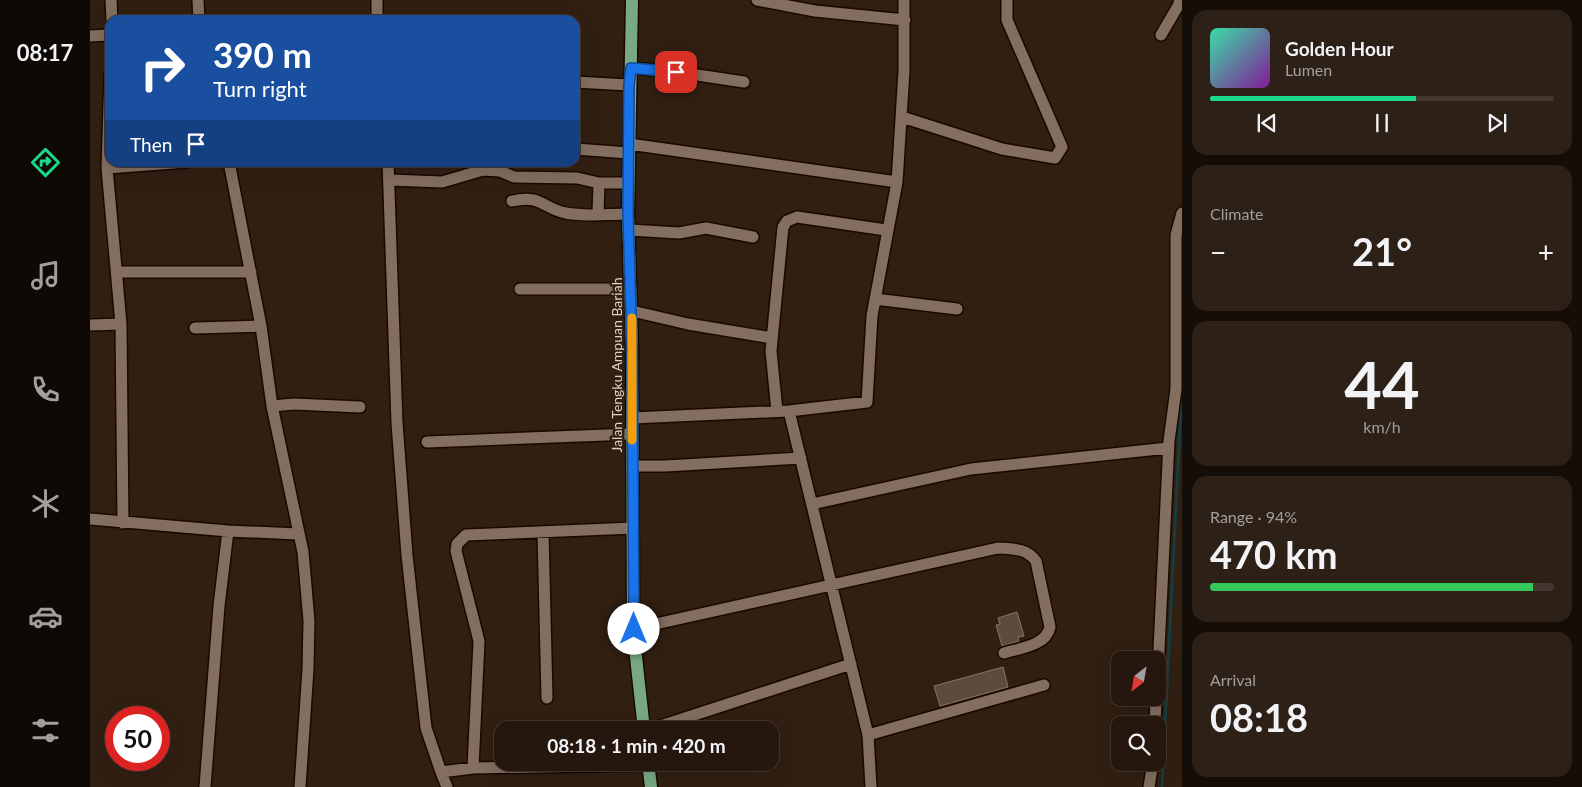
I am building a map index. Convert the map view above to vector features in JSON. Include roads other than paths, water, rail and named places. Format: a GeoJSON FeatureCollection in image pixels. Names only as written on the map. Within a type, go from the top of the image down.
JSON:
{"type":"FeatureCollection","features":[{"type":"Feature","properties":{"kind":"main road","name":"Jalan Tengku Ampuan Bariah"},"geometry":{"type":"LineString","coordinates":[[632,0],[628,214],[632,311],[634,629],[643,721]]}},
{"type":"Feature","properties":{"kind":"main road"},"geometry":{"type":"LineString","coordinates":[[649,771],[651,787]]}},
{"type":"Feature","properties":{"kind":"street"},"geometry":{"type":"LineString","coordinates":[[111,0],[112,15]]}},
{"type":"Feature","properties":{"kind":"street"},"geometry":{"type":"LineString","coordinates":[[198,0],[199,15]]}},
{"type":"Feature","properties":{"kind":"street"},"geometry":{"type":"LineString","coordinates":[[377,0],[377,15]]}},
{"type":"Feature","properties":{"kind":"street"},"geometry":{"type":"LineString","coordinates":[[757,0],[816,11],[904,20]]}},
{"type":"Feature","properties":{"kind":"street"},"geometry":{"type":"LineString","coordinates":[[632,418],[789,411],[867,402],[871,328],[886,230],[897,182],[902,117],[904,0]]}},
{"type":"Feature","properties":{"kind":"street"},"geometry":{"type":"LineString","coordinates":[[902,117],[1013,152],[1055,158],[1059,154],[1062,147],[1007,20],[1008,0]]}},
{"type":"Feature","properties":{"kind":"street"},"geometry":{"type":"LineString","coordinates":[[1161,35],[1180,0]]}},
{"type":"Feature","properties":{"kind":"street"},"geometry":{"type":"LineString","coordinates":[[90,36],[105,35]]}},
{"type":"Feature","properties":{"kind":"street"},"geometry":{"type":"LineString","coordinates":[[631,68],[676,72],[744,82]]}},
{"type":"Feature","properties":{"kind":"street"},"geometry":{"type":"LineString","coordinates":[[580,82],[629,85]]}},
{"type":"Feature","properties":{"kind":"street"},"geometry":{"type":"LineString","coordinates":[[580,149],[629,148],[897,182]]}},
{"type":"Feature","properties":{"kind":"street"},"geometry":{"type":"LineString","coordinates":[[120,167],[107,168],[121,324],[124,523]]}},
{"type":"Feature","properties":{"kind":"street"},"geometry":{"type":"LineString","coordinates":[[230,167],[261,326],[272,406],[303,552],[308,621],[307,710],[300,787]]}},
{"type":"Feature","properties":{"kind":"street"},"geometry":{"type":"LineString","coordinates":[[389,167],[397,423],[407,555],[426,728],[447,787]]}},
{"type":"Feature","properties":{"kind":"street"},"geometry":{"type":"LineString","coordinates":[[390,180],[442,182],[483,170],[500,171],[514,177],[577,178],[599,183],[628,183]]}},
{"type":"Feature","properties":{"kind":"street"},"geometry":{"type":"LineString","coordinates":[[598,214],[599,183]]}},
{"type":"Feature","properties":{"kind":"street"},"geometry":{"type":"LineString","coordinates":[[512,201],[521,199],[539,200],[566,213],[628,214]]}},
{"type":"Feature","properties":{"kind":"street"},"geometry":{"type":"LineString","coordinates":[[1159,651],[1168,448],[1177,364],[1178,224],[1182,214]]}},
{"type":"Feature","properties":{"kind":"street"},"geometry":{"type":"LineString","coordinates":[[777,411],[771,361],[772,338],[783,227],[787,220],[797,218],[886,230]]}},
{"type":"Feature","properties":{"kind":"street"},"geometry":{"type":"LineString","coordinates":[[630,230],[679,233],[706,228],[753,237]]}},
{"type":"Feature","properties":{"kind":"street"},"geometry":{"type":"LineString","coordinates":[[117,272],[251,272]]}},
{"type":"Feature","properties":{"kind":"street"},"geometry":{"type":"LineString","coordinates":[[520,289],[631,289]]}},
{"type":"Feature","properties":{"kind":"street"},"geometry":{"type":"LineString","coordinates":[[875,299],[957,310]]}},
{"type":"Feature","properties":{"kind":"street"},"geometry":{"type":"LineString","coordinates":[[632,311],[688,324],[772,338]]}},
{"type":"Feature","properties":{"kind":"street"},"geometry":{"type":"LineString","coordinates":[[90,325],[121,324]]}},
{"type":"Feature","properties":{"kind":"street"},"geometry":{"type":"LineString","coordinates":[[195,328],[261,326]]}},
{"type":"Feature","properties":{"kind":"street"},"geometry":{"type":"LineString","coordinates":[[272,406],[294,404],[360,408]]}},
{"type":"Feature","properties":{"kind":"street"},"geometry":{"type":"LineString","coordinates":[[789,411],[868,735],[871,787]]}},
{"type":"Feature","properties":{"kind":"street"},"geometry":{"type":"LineString","coordinates":[[427,442],[632,434]]}},
{"type":"Feature","properties":{"kind":"street"},"geometry":{"type":"LineString","coordinates":[[812,504],[971,469],[1168,448]]}},
{"type":"Feature","properties":{"kind":"street"},"geometry":{"type":"LineString","coordinates":[[632,466],[665,466],[801,458]]}},
{"type":"Feature","properties":{"kind":"street"},"geometry":{"type":"LineString","coordinates":[[90,519],[228,531],[298,534]]}},
{"type":"Feature","properties":{"kind":"street"},"geometry":{"type":"LineString","coordinates":[[473,768],[479,641],[456,551],[457,544],[466,535],[633,528]]}},
{"type":"Feature","properties":{"kind":"street"},"geometry":{"type":"LineString","coordinates":[[205,787],[219,606],[228,531]]}},
{"type":"Feature","properties":{"kind":"street"},"geometry":{"type":"LineString","coordinates":[[543,532],[548,698]]}},
{"type":"Feature","properties":{"kind":"street"},"geometry":{"type":"LineString","coordinates":[[634,629],[998,548],[1020,549],[1031,554],[1036,561],[1050,627],[1048,635],[1042,641],[1004,653]]}},
{"type":"Feature","properties":{"kind":"street"},"geometry":{"type":"LineString","coordinates":[[676,721],[851,664]]}},
{"type":"Feature","properties":{"kind":"street"},"geometry":{"type":"LineString","coordinates":[[868,735],[942,716],[1044,685]]}},
{"type":"Feature","properties":{"kind":"street"},"geometry":{"type":"LineString","coordinates":[[441,772],[494,768]]}},
{"type":"Feature","properties":{"kind":"street"},"geometry":{"type":"LineString","coordinates":[[1149,787],[1152,771]]}},
{"type":"Feature","properties":{"kind":"waterway"},"geometry":{"type":"LineString","coordinates":[[1162,787],[1182,385]]}}]}
